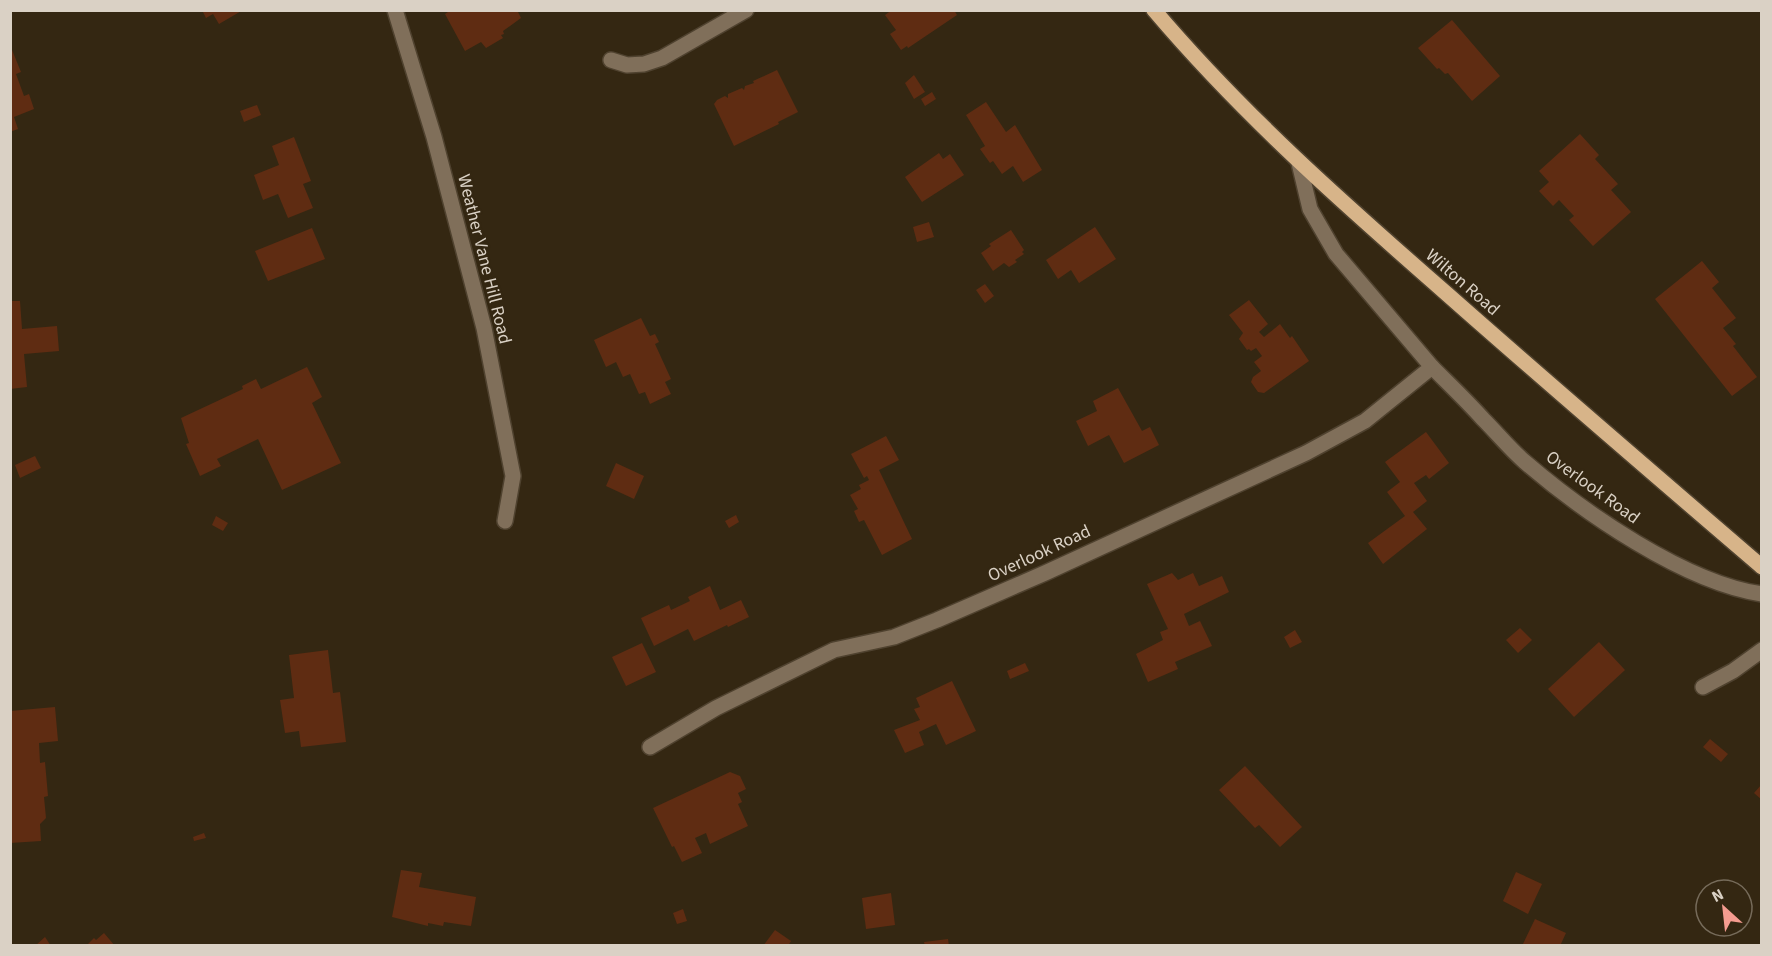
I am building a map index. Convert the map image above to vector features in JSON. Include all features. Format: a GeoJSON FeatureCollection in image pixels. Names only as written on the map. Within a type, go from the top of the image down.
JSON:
{"type":"FeatureCollection","features":[{"type":"Feature","properties":{"kind":"main road","name":"Wilton Road"},"geometry":{"type":"LineString","coordinates":[[1154,10],[1234,99],[1299,163],[1761,567]]}},
{"type":"Feature","properties":{"kind":"street","name":"Weather Vane Hill Road"},"geometry":{"type":"LineString","coordinates":[[395,10],[434,137],[484,328],[513,476],[505,522]]}},
{"type":"Feature","properties":{"kind":"street"},"geometry":{"type":"LineString","coordinates":[[611,60],[627,65],[644,64],[662,58],[746,10]]}},
{"type":"Feature","properties":{"kind":"street","name":"Overlook Road"},"geometry":{"type":"LineString","coordinates":[[1299,163],[1310,209],[1336,254],[1432,367],[1523,461],[1632,540],[1685,569],[1741,591],[1761,594]]}},
{"type":"Feature","properties":{"kind":"street","name":"Overlook Road"},"geometry":{"type":"LineString","coordinates":[[650,747],[725,703],[834,650],[894,637],[937,620],[1306,453],[1365,421],[1432,367]]}},
{"type":"Feature","properties":{"kind":"street"},"geometry":{"type":"LineString","coordinates":[[1702,687],[1733,671],[1761,650]]}},
{"type":"Feature","properties":{"kind":"building"},"geometry":{"type":"Polygon","coordinates":[[[202,10],[243,10],[219,24],[213,14],[206,18],[202,10]]]}},
{"type":"Feature","properties":{"kind":"building"},"geometry":{"type":"Polygon","coordinates":[[[451,10],[517,10],[521,18],[503,31],[504,34],[501,35],[503,38],[486,48],[481,42],[465,51],[445,14],[451,10]]]}},
{"type":"Feature","properties":{"kind":"building"},"geometry":{"type":"Polygon","coordinates":[[[892,10],[954,10],[957,15],[908,48],[907,46],[901,50],[890,34],[896,30],[885,15],[892,10]]]}},
{"type":"Feature","properties":{"kind":"building"},"geometry":{"type":"Polygon","coordinates":[[[1452,20],[1500,76],[1472,101],[1448,73],[1445,74],[1439,68],[1437,69],[1418,48],[1452,20]]]}},
{"type":"Feature","properties":{"kind":"building"},"geometry":{"type":"Polygon","coordinates":[[[10,45],[21,72],[16,74],[24,96],[29,94],[34,109],[14,117],[18,129],[10,132],[10,45]]]}},
{"type":"Feature","properties":{"kind":"building"},"geometry":{"type":"Polygon","coordinates":[[[777,70],[798,112],[734,146],[714,104],[725,96],[728,98],[728,94],[742,88],[744,90],[745,86],[754,83],[753,81],[777,70]]]}},
{"type":"Feature","properties":{"kind":"building"},"geometry":{"type":"Polygon","coordinates":[[[914,75],[925,92],[914,99],[905,83],[914,75]]]}},
{"type":"Feature","properties":{"kind":"building"},"geometry":{"type":"Polygon","coordinates":[[[932,92],[936,99],[925,106],[921,99],[932,92]]]}},
{"type":"Feature","properties":{"kind":"building"},"geometry":{"type":"Polygon","coordinates":[[[986,102],[1006,132],[1015,125],[1042,170],[1023,182],[1013,166],[1002,174],[993,161],[990,163],[980,149],[985,146],[966,115],[986,102]]]}},
{"type":"Feature","properties":{"kind":"building"},"geometry":{"type":"Polygon","coordinates":[[[257,105],[261,115],[244,122],[240,111],[257,105]]]}},
{"type":"Feature","properties":{"kind":"building"},"geometry":{"type":"Polygon","coordinates":[[[1580,134],[1599,155],[1595,159],[1618,184],[1611,190],[1631,212],[1593,246],[1569,220],[1574,216],[1559,200],[1553,206],[1539,191],[1549,182],[1539,171],[1580,134]]]}},
{"type":"Feature","properties":{"kind":"building"},"geometry":{"type":"Polygon","coordinates":[[[294,137],[311,181],[303,184],[313,208],[288,218],[278,194],[263,200],[254,175],[279,165],[272,146],[294,137]]]}},
{"type":"Feature","properties":{"kind":"building"},"geometry":{"type":"Polygon","coordinates":[[[939,153],[943,159],[950,154],[964,175],[922,202],[905,177],[939,153]]]}},
{"type":"Feature","properties":{"kind":"building"},"geometry":{"type":"Polygon","coordinates":[[[929,222],[934,237],[917,242],[913,227],[929,222]]]}},
{"type":"Feature","properties":{"kind":"building"},"geometry":{"type":"Polygon","coordinates":[[[1095,227],[1116,259],[1079,283],[1071,270],[1058,279],[1046,260],[1095,227]]]}},
{"type":"Feature","properties":{"kind":"building"},"geometry":{"type":"Polygon","coordinates":[[[312,228],[325,259],[268,281],[255,251],[312,228]]]}},
{"type":"Feature","properties":{"kind":"building"},"geometry":{"type":"Polygon","coordinates":[[[1011,230],[1024,250],[1022,252],[1024,254],[1009,267],[1004,263],[993,271],[981,253],[991,246],[989,244],[1011,230]]]}},
{"type":"Feature","properties":{"kind":"building"},"geometry":{"type":"Polygon","coordinates":[[[1702,261],[1719,282],[1712,288],[1736,318],[1723,328],[1736,344],[1733,346],[1757,377],[1732,396],[1655,299],[1702,261]]]}},
{"type":"Feature","properties":{"kind":"building"},"geometry":{"type":"Polygon","coordinates":[[[985,284],[994,296],[985,303],[976,290],[985,284]]]}},
{"type":"Feature","properties":{"kind":"building"},"geometry":{"type":"Polygon","coordinates":[[[1249,300],[1268,324],[1259,332],[1264,337],[1280,324],[1290,338],[1292,336],[1309,361],[1264,393],[1258,392],[1251,382],[1253,377],[1261,371],[1254,362],[1262,356],[1256,348],[1251,351],[1247,350],[1239,339],[1243,333],[1229,315],[1249,300]]]}},
{"type":"Feature","properties":{"kind":"building"},"geometry":{"type":"Polygon","coordinates":[[[10,301],[20,301],[22,329],[57,326],[59,351],[24,354],[27,387],[10,389],[10,301]]]}},
{"type":"Feature","properties":{"kind":"building"},"geometry":{"type":"Polygon","coordinates":[[[641,318],[650,336],[655,334],[659,342],[655,344],[671,379],[665,382],[671,394],[650,404],[645,392],[639,394],[630,374],[623,377],[616,362],[606,367],[594,340],[641,318]]]}},
{"type":"Feature","properties":{"kind":"building"},"geometry":{"type":"Polygon","coordinates":[[[307,367],[322,397],[312,403],[341,463],[282,490],[258,439],[217,459],[221,466],[200,476],[186,444],[189,443],[181,418],[243,389],[242,386],[256,379],[261,389],[307,367]]]}},
{"type":"Feature","properties":{"kind":"building"},"geometry":{"type":"Polygon","coordinates":[[[1118,388],[1142,431],[1150,427],[1159,445],[1124,463],[1109,435],[1088,446],[1076,421],[1097,411],[1093,401],[1118,388]]]}},
{"type":"Feature","properties":{"kind":"building"},"geometry":{"type":"Polygon","coordinates":[[[1426,432],[1449,463],[1429,479],[1426,475],[1414,483],[1427,501],[1413,512],[1427,529],[1383,564],[1368,543],[1405,516],[1387,492],[1400,482],[1385,462],[1426,432]]]}},
{"type":"Feature","properties":{"kind":"building"},"geometry":{"type":"Polygon","coordinates":[[[886,436],[899,460],[879,470],[912,539],[882,555],[864,520],[859,522],[854,511],[858,509],[850,495],[861,489],[859,485],[869,480],[867,476],[864,478],[851,454],[886,436]]]}},
{"type":"Feature","properties":{"kind":"building"},"geometry":{"type":"Polygon","coordinates":[[[35,456],[41,468],[20,478],[15,465],[35,456]]]}},
{"type":"Feature","properties":{"kind":"building"},"geometry":{"type":"Polygon","coordinates":[[[616,463],[644,476],[634,499],[606,486],[616,463]]]}},
{"type":"Feature","properties":{"kind":"building"},"geometry":{"type":"Polygon","coordinates":[[[736,515],[739,522],[729,528],[725,521],[736,515]]]}},
{"type":"Feature","properties":{"kind":"building"},"geometry":{"type":"Polygon","coordinates":[[[216,516],[228,523],[223,531],[212,525],[216,516]]]}},
{"type":"Feature","properties":{"kind":"building"},"geometry":{"type":"Polygon","coordinates":[[[1172,573],[1178,580],[1193,573],[1199,586],[1222,576],[1229,592],[1184,614],[1189,626],[1200,621],[1212,646],[1175,662],[1178,669],[1148,682],[1136,654],[1163,640],[1160,632],[1168,629],[1147,584],[1172,573]]]}},
{"type":"Feature","properties":{"kind":"building"},"geometry":{"type":"Polygon","coordinates":[[[710,586],[720,610],[741,600],[749,617],[694,641],[688,629],[654,646],[641,618],[669,605],[671,610],[690,601],[688,597],[710,586]]]}},
{"type":"Feature","properties":{"kind":"building"},"geometry":{"type":"Polygon","coordinates":[[[1520,628],[1532,640],[1518,653],[1506,640],[1520,628]]]}},
{"type":"Feature","properties":{"kind":"building"},"geometry":{"type":"Polygon","coordinates":[[[1295,630],[1302,642],[1290,648],[1284,637],[1295,630]]]}},
{"type":"Feature","properties":{"kind":"building"},"geometry":{"type":"Polygon","coordinates":[[[1599,642],[1625,670],[1574,717],[1548,689],[1599,642]]]}},
{"type":"Feature","properties":{"kind":"building"},"geometry":{"type":"Polygon","coordinates":[[[642,643],[656,672],[626,686],[612,657],[642,643]]]}},
{"type":"Feature","properties":{"kind":"building"},"geometry":{"type":"Polygon","coordinates":[[[328,650],[333,693],[340,692],[346,742],[301,747],[299,731],[285,733],[280,700],[294,698],[289,655],[328,650]]]}},
{"type":"Feature","properties":{"kind":"building"},"geometry":{"type":"Polygon","coordinates":[[[1025,663],[1029,671],[1010,679],[1007,671],[1025,663]]]}},
{"type":"Feature","properties":{"kind":"building"},"geometry":{"type":"Polygon","coordinates":[[[952,681],[976,731],[946,745],[936,724],[919,732],[924,745],[905,753],[894,730],[920,720],[914,709],[920,707],[916,698],[952,681]]]}},
{"type":"Feature","properties":{"kind":"building"},"geometry":{"type":"Polygon","coordinates":[[[55,707],[58,741],[39,743],[40,763],[45,762],[48,796],[44,797],[46,818],[40,824],[41,841],[10,843],[10,711],[55,707]]]}},
{"type":"Feature","properties":{"kind":"building"},"geometry":{"type":"Polygon","coordinates":[[[1710,739],[1728,754],[1721,762],[1703,747],[1710,739]]]}},
{"type":"Feature","properties":{"kind":"building"},"geometry":{"type":"Polygon","coordinates":[[[1245,766],[1302,827],[1280,847],[1259,825],[1255,828],[1219,790],[1245,766]]]}},
{"type":"Feature","properties":{"kind":"building"},"geometry":{"type":"Polygon","coordinates":[[[730,772],[740,776],[746,789],[738,793],[742,802],[738,804],[748,826],[710,844],[706,833],[695,838],[702,853],[682,862],[653,808],[730,772]]]}},
{"type":"Feature","properties":{"kind":"building"},"geometry":{"type":"Polygon","coordinates":[[[1762,784],[1762,800],[1754,793],[1762,784]]]}},
{"type":"Feature","properties":{"kind":"building"},"geometry":{"type":"Polygon","coordinates":[[[204,833],[206,838],[194,841],[193,837],[204,833]]]}},
{"type":"Feature","properties":{"kind":"building"},"geometry":{"type":"Polygon","coordinates":[[[401,870],[422,873],[419,887],[476,897],[471,926],[444,922],[443,926],[428,923],[428,926],[392,917],[401,870]]]}},
{"type":"Feature","properties":{"kind":"building"},"geometry":{"type":"Polygon","coordinates":[[[1516,872],[1542,884],[1528,914],[1503,901],[1516,872]]]}},
{"type":"Feature","properties":{"kind":"building"},"geometry":{"type":"Polygon","coordinates":[[[891,893],[895,925],[866,929],[862,898],[891,893]]]}},
{"type":"Feature","properties":{"kind":"building"},"geometry":{"type":"Polygon","coordinates":[[[683,909],[687,921],[677,924],[673,913],[683,909]]]}},
{"type":"Feature","properties":{"kind":"building"},"geometry":{"type":"Polygon","coordinates":[[[1535,919],[1566,933],[1560,946],[1522,946],[1535,919]]]}},
{"type":"Feature","properties":{"kind":"building"},"geometry":{"type":"Polygon","coordinates":[[[775,930],[791,941],[788,946],[763,946],[775,930]]]}},
{"type":"Feature","properties":{"kind":"building"},"geometry":{"type":"Polygon","coordinates":[[[104,933],[115,946],[86,946],[94,938],[96,940],[104,933]]]}},
{"type":"Feature","properties":{"kind":"building"},"geometry":{"type":"Polygon","coordinates":[[[45,937],[51,946],[35,946],[45,937]]]}},
{"type":"Feature","properties":{"kind":"building"},"geometry":{"type":"Polygon","coordinates":[[[948,939],[949,946],[925,946],[924,942],[948,939]]]}}]}
